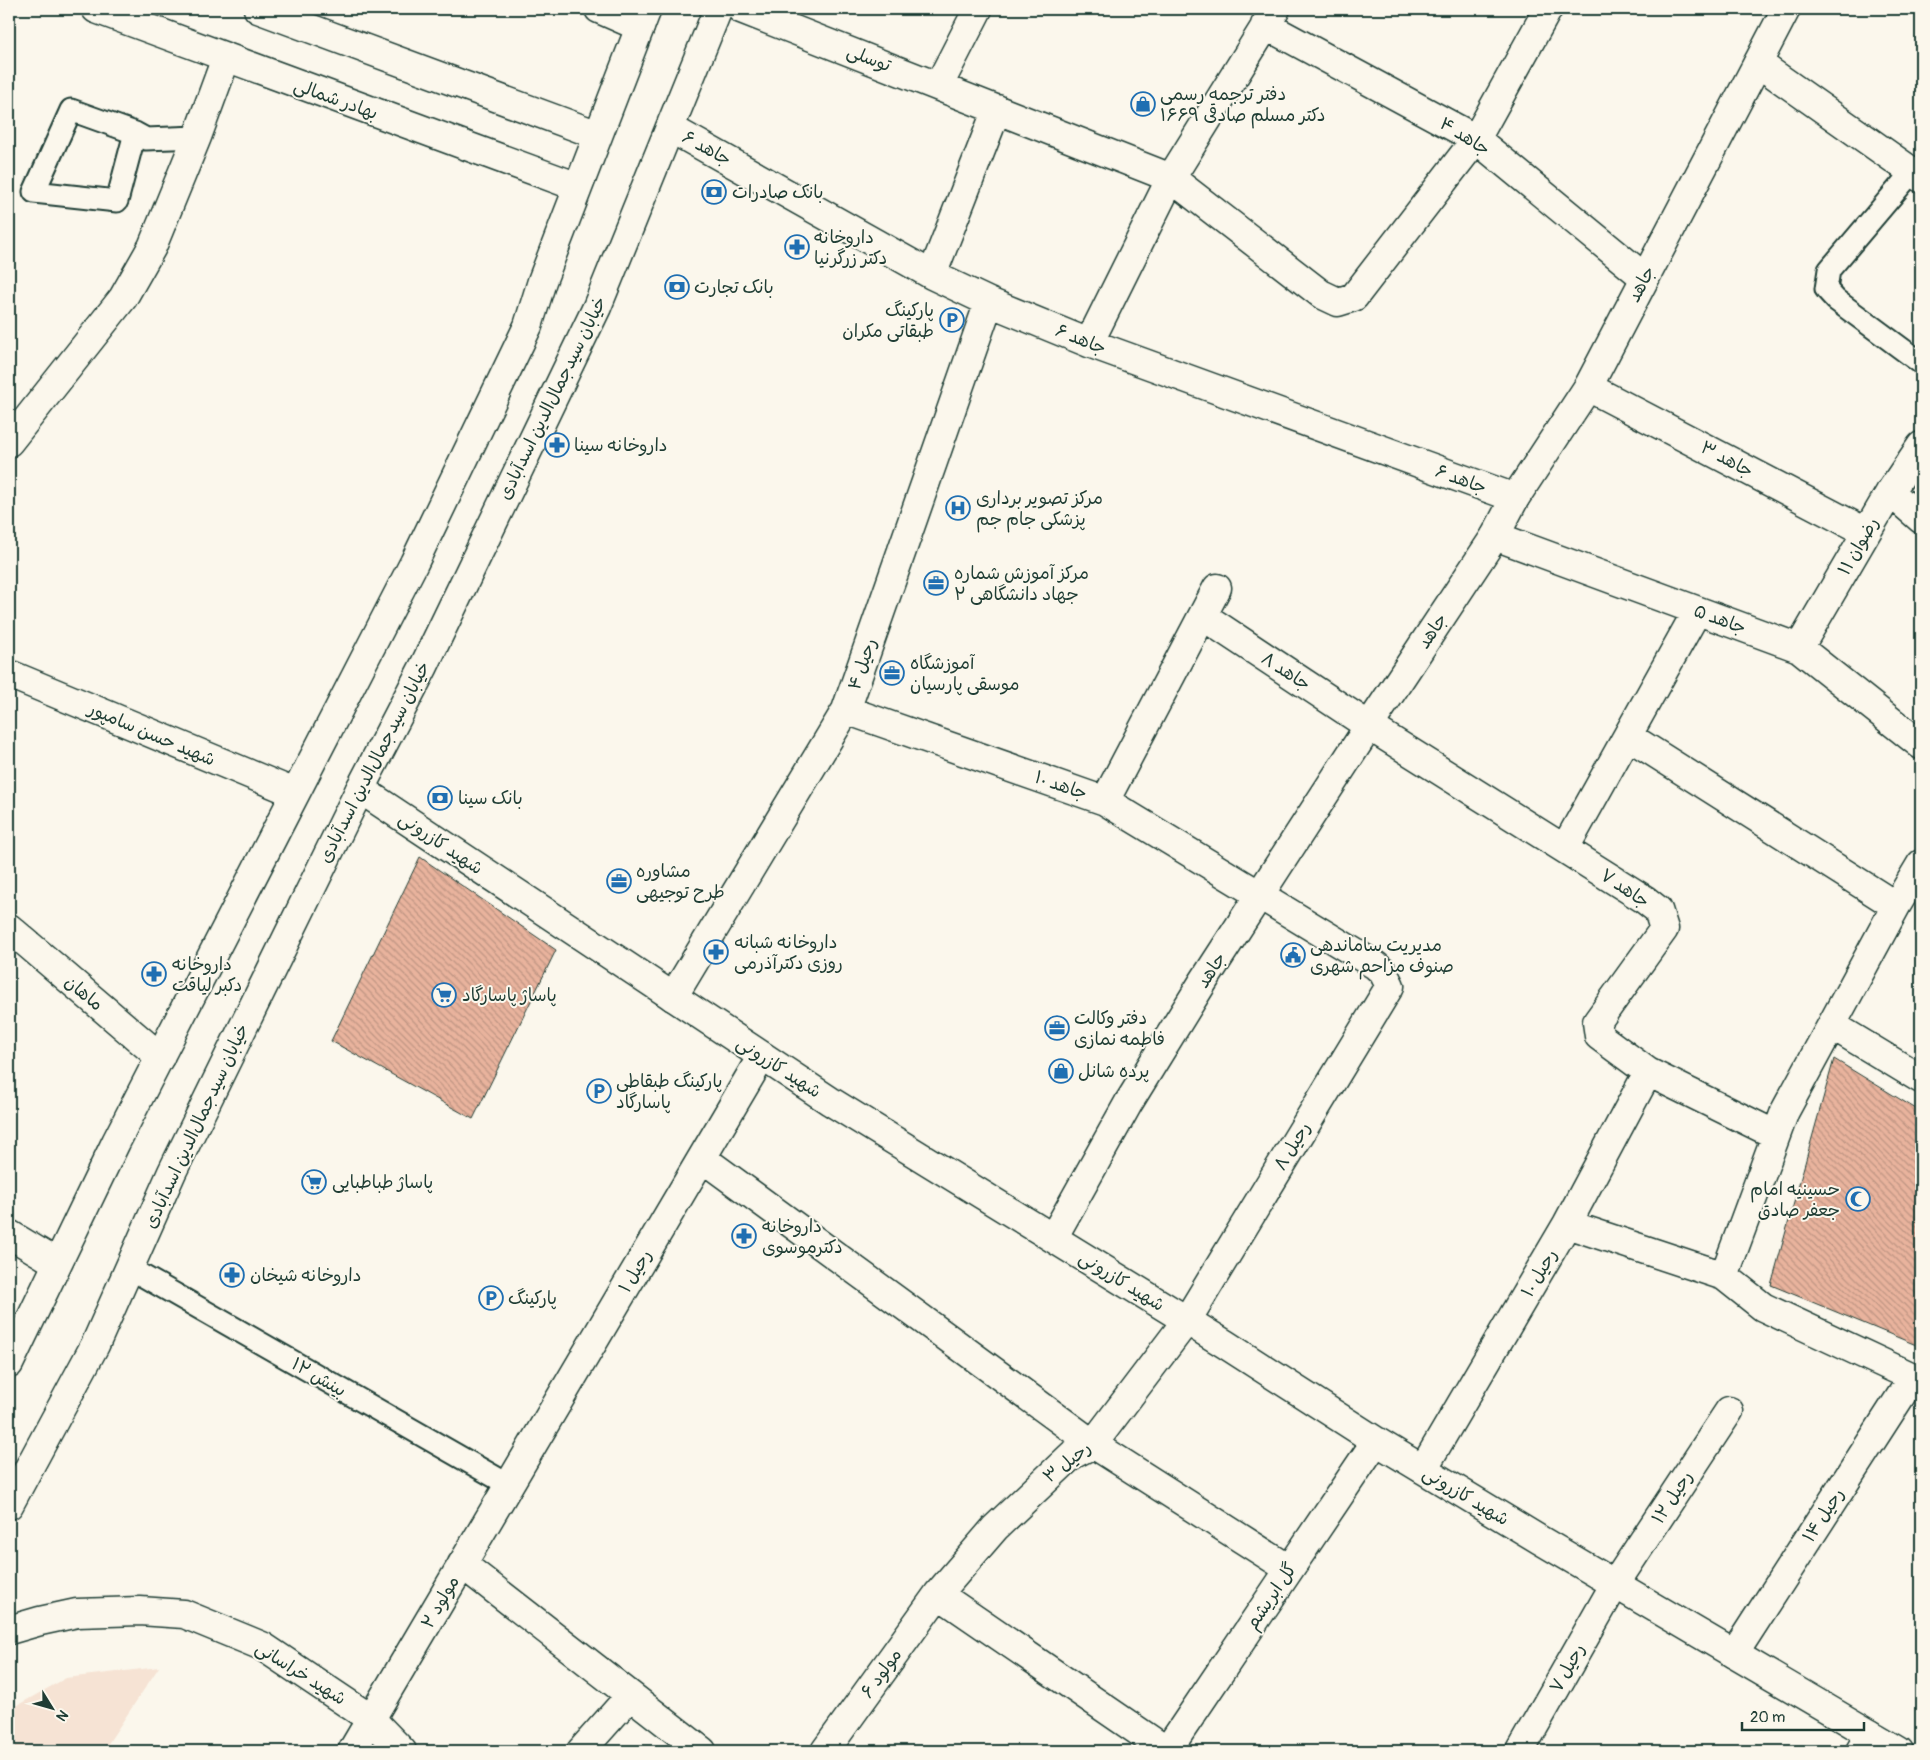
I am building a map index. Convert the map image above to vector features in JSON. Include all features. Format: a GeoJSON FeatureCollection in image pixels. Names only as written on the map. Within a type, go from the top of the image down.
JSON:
{"type":"FeatureCollection","features":[{"type":"Feature","properties":{"kind":"street","name":"بهادر شمالی"},"geometry":{"type":"LineString","coordinates":[[96,9],[159,20],[226,58],[578,187]]}},
{"type":"Feature","properties":{"kind":"street"},"geometry":{"type":"LineString","coordinates":[[258,9],[598,135]]}},
{"type":"Feature","properties":{"kind":"street"},"geometry":{"type":"LineString","coordinates":[[9,1364],[57,1263],[160,1057],[414,563],[528,326],[542,281],[643,18],[599,9]]}},
{"type":"Feature","properties":{"kind":"street","name":"خیابان سیدجمال‌الدین اسدآبادی"},"geometry":{"type":"LineString","coordinates":[[9,1505],[95,1345],[172,1172],[360,789],[424,666],[597,307],[718,9]]}},
{"type":"Feature","properties":{"kind":"street","name":"توسلی"},"geometry":{"type":"LineString","coordinates":[[741,9],[1171,178],[1321,294],[1338,302],[1354,297],[1476,139]]}},
{"type":"Feature","properties":{"kind":"street"},"geometry":{"type":"LineString","coordinates":[[939,86],[978,9]]}},
{"type":"Feature","properties":{"kind":"street"},"geometry":{"type":"LineString","coordinates":[[1476,139],[1548,9]]}},
{"type":"Feature","properties":{"kind":"street","name":"جاهد"},"geometry":{"type":"LineString","coordinates":[[1052,1238],[1129,1102],[1203,982],[1495,536],[1515,498],[1588,386],[1786,9]]}},
{"type":"Feature","properties":{"kind":"street"},"geometry":{"type":"LineString","coordinates":[[1089,343],[1171,178],[1271,17]]}},
{"type":"Feature","properties":{"kind":"street","name":"جاهد ۴"},"geometry":{"type":"LineString","coordinates":[[1271,17],[1476,139],[1645,278]]}},
{"type":"Feature","properties":{"kind":"street"},"geometry":{"type":"LineString","coordinates":[[9,442],[123,298],[152,247],[197,137],[226,58]]}},
{"type":"Feature","properties":{"kind":"street"},"geometry":{"type":"LineString","coordinates":[[1758,62],[1917,175]]}},
{"type":"Feature","properties":{"kind":"street"},"geometry":{"type":"LineString","coordinates":[[932,275],[997,109]]}},
{"type":"Feature","properties":{"kind":"street","name":"جاهد ۶"},"geometry":{"type":"LineString","coordinates":[[670,128],[932,275],[989,302],[1089,343],[1515,498]]}},
{"type":"Feature","properties":{"kind":"street","name":"رحیل ۴"},"geometry":{"type":"LineString","coordinates":[[673,997],[846,710],[989,302]]}},
{"type":"Feature","properties":{"kind":"street","name":"جاهد ۳"},"geometry":{"type":"LineString","coordinates":[[1588,386],[1866,532]]}},
{"type":"Feature","properties":{"kind":"street","name":"رضوان ۱۱"},"geometry":{"type":"LineString","coordinates":[[1799,648],[1890,492],[1921,446]]}},
{"type":"Feature","properties":{"kind":"street"},"geometry":{"type":"LineString","coordinates":[[1890,492],[1921,519]]}},
{"type":"Feature","properties":{"kind":"street","name":"جاهد ۵"},"geometry":{"type":"LineString","coordinates":[[1495,536],[1799,648],[1921,745]]}},
{"type":"Feature","properties":{"kind":"street"},"geometry":{"type":"LineString","coordinates":[[1105,801],[1217,588]]}},
{"type":"Feature","properties":{"kind":"street"},"geometry":{"type":"LineString","coordinates":[[1565,848],[1697,611]]}},
{"type":"Feature","properties":{"kind":"street","name":"جاهد ۸"},"geometry":{"type":"LineString","coordinates":[[1203,616],[1369,726]]}},
{"type":"Feature","properties":{"kind":"street","name":"شهید حسن سامپور"},"geometry":{"type":"LineString","coordinates":[[9,674],[295,793]]}},
{"type":"Feature","properties":{"kind":"street","name":"جاهد ۱۰"},"geometry":{"type":"LineString","coordinates":[[846,710],[1105,801],[1260,894],[1375,965],[1383,972]]}},
{"type":"Feature","properties":{"kind":"street","name":"جاهد ۷"},"geometry":{"type":"LineString","coordinates":[[1369,726],[1565,848],[1658,910],[1664,929],[1597,1022],[1599,1036],[1648,1072],[1776,1136]]}},
{"type":"Feature","properties":{"kind":"street"},"geometry":{"type":"LineString","coordinates":[[1628,736],[1896,906]]}},
{"type":"Feature","properties":{"kind":"street","name":"شهید کازرونی"},"geometry":{"type":"LineString","coordinates":[[360,789],[830,1100],[1186,1320],[1423,1470],[1734,1654],[1865,1743],[1899,1751]]}},
{"type":"Feature","properties":{"kind":"street"},"geometry":{"type":"LineString","coordinates":[[1724,1276],[1785,1111],[1896,906],[1921,864]]}},
{"type":"Feature","properties":{"kind":"street","name":"ماهان"},"geometry":{"type":"LineString","coordinates":[[9,928],[160,1057]]}},
{"type":"Feature","properties":{"kind":"street","name":"رحیل ۸"},"geometry":{"type":"LineString","coordinates":[[1186,1320],[1390,986],[1383,972]]}},
{"type":"Feature","properties":{"kind":"street"},"geometry":{"type":"LineString","coordinates":[[1832,1025],[1921,1079]]}},
{"type":"Feature","properties":{"kind":"street","name":"رحیل ۱"},"geometry":{"type":"LineString","coordinates":[[509,1486],[762,1056]]}},
{"type":"Feature","properties":{"kind":"street","name":"رحیل ۱۰"},"geometry":{"type":"LineString","coordinates":[[1423,1470],[1568,1224],[1648,1072]]}},
{"type":"Feature","properties":{"kind":"street"},"geometry":{"type":"LineString","coordinates":[[702,1158],[1093,1444],[1289,1569]]}},
{"type":"Feature","properties":{"kind":"street"},"geometry":{"type":"LineString","coordinates":[[1568,1224],[1724,1276],[1763,1307],[1917,1379]]}},
{"type":"Feature","properties":{"kind":"street"},"geometry":{"type":"LineString","coordinates":[[9,1234],[57,1263]]}},
{"type":"Feature","properties":{"kind":"street","name":"رحیل ۳"},"geometry":{"type":"LineString","coordinates":[[938,1594],[995,1528],[1031,1492],[1072,1455],[1093,1444],[1186,1320]]}},
{"type":"Feature","properties":{"kind":"street","name":"رحیل ۱۴"},"geometry":{"type":"LineString","coordinates":[[1734,1654],[1917,1379]]}},
{"type":"Feature","properties":{"kind":"street","name":"رحیل ۱۲"},"geometry":{"type":"LineString","coordinates":[[1615,1584],[1728,1411]]}},
{"type":"Feature","properties":{"kind":"street","name":"گل ابریشم"},"geometry":{"type":"LineString","coordinates":[[1167,1751],[1376,1441]]}},
{"type":"Feature","properties":{"kind":"street","name":"مولود ۲"},"geometry":{"type":"LineString","coordinates":[[352,1751],[509,1486]]}},
{"type":"Feature","properties":{"kind":"street"},"geometry":{"type":"LineString","coordinates":[[462,1564],[702,1751]]}},
{"type":"Feature","properties":{"kind":"street","name":"رحیل ۷"},"geometry":{"type":"LineString","coordinates":[[1520,1751],[1615,1584]]}},
{"type":"Feature","properties":{"kind":"street"},"geometry":{"type":"LineString","coordinates":[[938,1594],[1167,1751]]}},
{"type":"Feature","properties":{"kind":"street","name":"مولود ۶"},"geometry":{"type":"LineString","coordinates":[[824,1751],[938,1594]]}},
{"type":"Feature","properties":{"kind":"street","name":"شهید خراسانی"},"geometry":{"type":"LineString","coordinates":[[9,1630],[40,1621],[77,1614],[140,1611],[184,1614],[262,1646],[371,1719],[402,1751]]}},
{"type":"Feature","properties":{"kind":"street"},"geometry":{"type":"LineString","coordinates":[[581,1751],[630,1696]]}},
{"type":"Feature","properties":{"kind":"lane"},"geometry":{"type":"LineString","coordinates":[[136,133],[117,201],[34,192],[71,110],[136,133],[146,139],[197,137]]}},
{"type":"Feature","properties":{"kind":"lane"},"geometry":{"type":"LineString","coordinates":[[1917,175],[1829,270],[1826,289],[1836,300],[1921,363]]}},
{"type":"Feature","properties":{"kind":"lane","name":"بینش ۱۲"},"geometry":{"type":"LineString","coordinates":[[129,1268],[509,1486]]}},
{"type":"Feature","properties":{"kind":"shaded area"},"geometry":{"type":"Polygon","coordinates":[[[159,1667],[103,1751],[9,1751],[9,1710],[66,1678],[159,1667]]]}},
{"type":"Feature","properties":{"kind":"building","name":"پاساژ پاسارگاد"},"geometry":{"type":"Polygon","coordinates":[[[420,857],[556,950],[473,1119],[331,1041],[420,857]]]}},
{"type":"Feature","properties":{"kind":"building","name":"حسینیه امام جعفر صادق"},"geometry":{"type":"Polygon","coordinates":[[[1834,1059],[1921,1112],[1921,1347],[1771,1285],[1834,1059]]]}},
{"type":"Feature","properties":{"kind":"place","name":"دفتر ترجمه رسمی ۱۶۶۹ دکتر مسلم صادقی"},"geometry":{"type":"Point","coordinates":[1143,104]}},
{"type":"Feature","properties":{"kind":"place","name":"بانک صادرات"},"geometry":{"type":"Point","coordinates":[714,192]}},
{"type":"Feature","properties":{"kind":"place","name":"داروخانه دکتر زرگرنیا"},"geometry":{"type":"Point","coordinates":[797,247]}},
{"type":"Feature","properties":{"kind":"place","name":"بانک تجارت"},"geometry":{"type":"Point","coordinates":[677,287]}},
{"type":"Feature","properties":{"kind":"place","name":"پارکینگ طبقاتی مکران"},"geometry":{"type":"Point","coordinates":[952,320]}},
{"type":"Feature","properties":{"kind":"place","name":"داروخانه سینا"},"geometry":{"type":"Point","coordinates":[557,445]}},
{"type":"Feature","properties":{"kind":"place","name":"مرکز تصویر برداری پزشکی جام جم"},"geometry":{"type":"Point","coordinates":[958,508]}},
{"type":"Feature","properties":{"kind":"place","name":"مرکز آموزش شماره ۲ جهاد دانشگاهی"},"geometry":{"type":"Point","coordinates":[936,583]}},
{"type":"Feature","properties":{"kind":"place","name":"آموزشگاه موسقی پارسیان"},"geometry":{"type":"Point","coordinates":[892,673]}},
{"type":"Feature","properties":{"kind":"place","name":"بانک سینا"},"geometry":{"type":"Point","coordinates":[440,798]}},
{"type":"Feature","properties":{"kind":"place","name":"مشاوره طرح توجیهی"},"geometry":{"type":"Point","coordinates":[619,881]}},
{"type":"Feature","properties":{"kind":"place","name":"داروخانه شبانه روزی دکترآذرمی"},"geometry":{"type":"Point","coordinates":[716,952]}},
{"type":"Feature","properties":{"kind":"place","name":"مدیریت ساماندهی صنوف مزاحم شهری"},"geometry":{"type":"Point","coordinates":[1293,955]}},
{"type":"Feature","properties":{"kind":"place","name":"داروخانه دکبر لیاقت"},"geometry":{"type":"Point","coordinates":[154,974]}},
{"type":"Feature","properties":{"kind":"place","name":"پاساژ پاسارگاد"},"geometry":{"type":"Point","coordinates":[444,995]}},
{"type":"Feature","properties":{"kind":"place","name":"دفتر وکالت فاطمه نمازی"},"geometry":{"type":"Point","coordinates":[1057,1028]}},
{"type":"Feature","properties":{"kind":"place","name":"پرده شانل"},"geometry":{"type":"Point","coordinates":[1061,1071]}},
{"type":"Feature","properties":{"kind":"place","name":"پارکینگ طبقاطی پاسارگاد"},"geometry":{"type":"Point","coordinates":[599,1091]}},
{"type":"Feature","properties":{"kind":"place","name":"پاساژ طباطبایی"},"geometry":{"type":"Point","coordinates":[314,1182]}},
{"type":"Feature","properties":{"kind":"place","name":"حسینیه امام جعفر صادق"},"geometry":{"type":"Point","coordinates":[1858,1199]}},
{"type":"Feature","properties":{"kind":"place","name":"داروخانه دکترموسوی"},"geometry":{"type":"Point","coordinates":[744,1236]}},
{"type":"Feature","properties":{"kind":"place","name":"داروخانه شیخان"},"geometry":{"type":"Point","coordinates":[232,1275]}},
{"type":"Feature","properties":{"kind":"place","name":"پارکینگ"},"geometry":{"type":"Point","coordinates":[491,1298]}}]}
